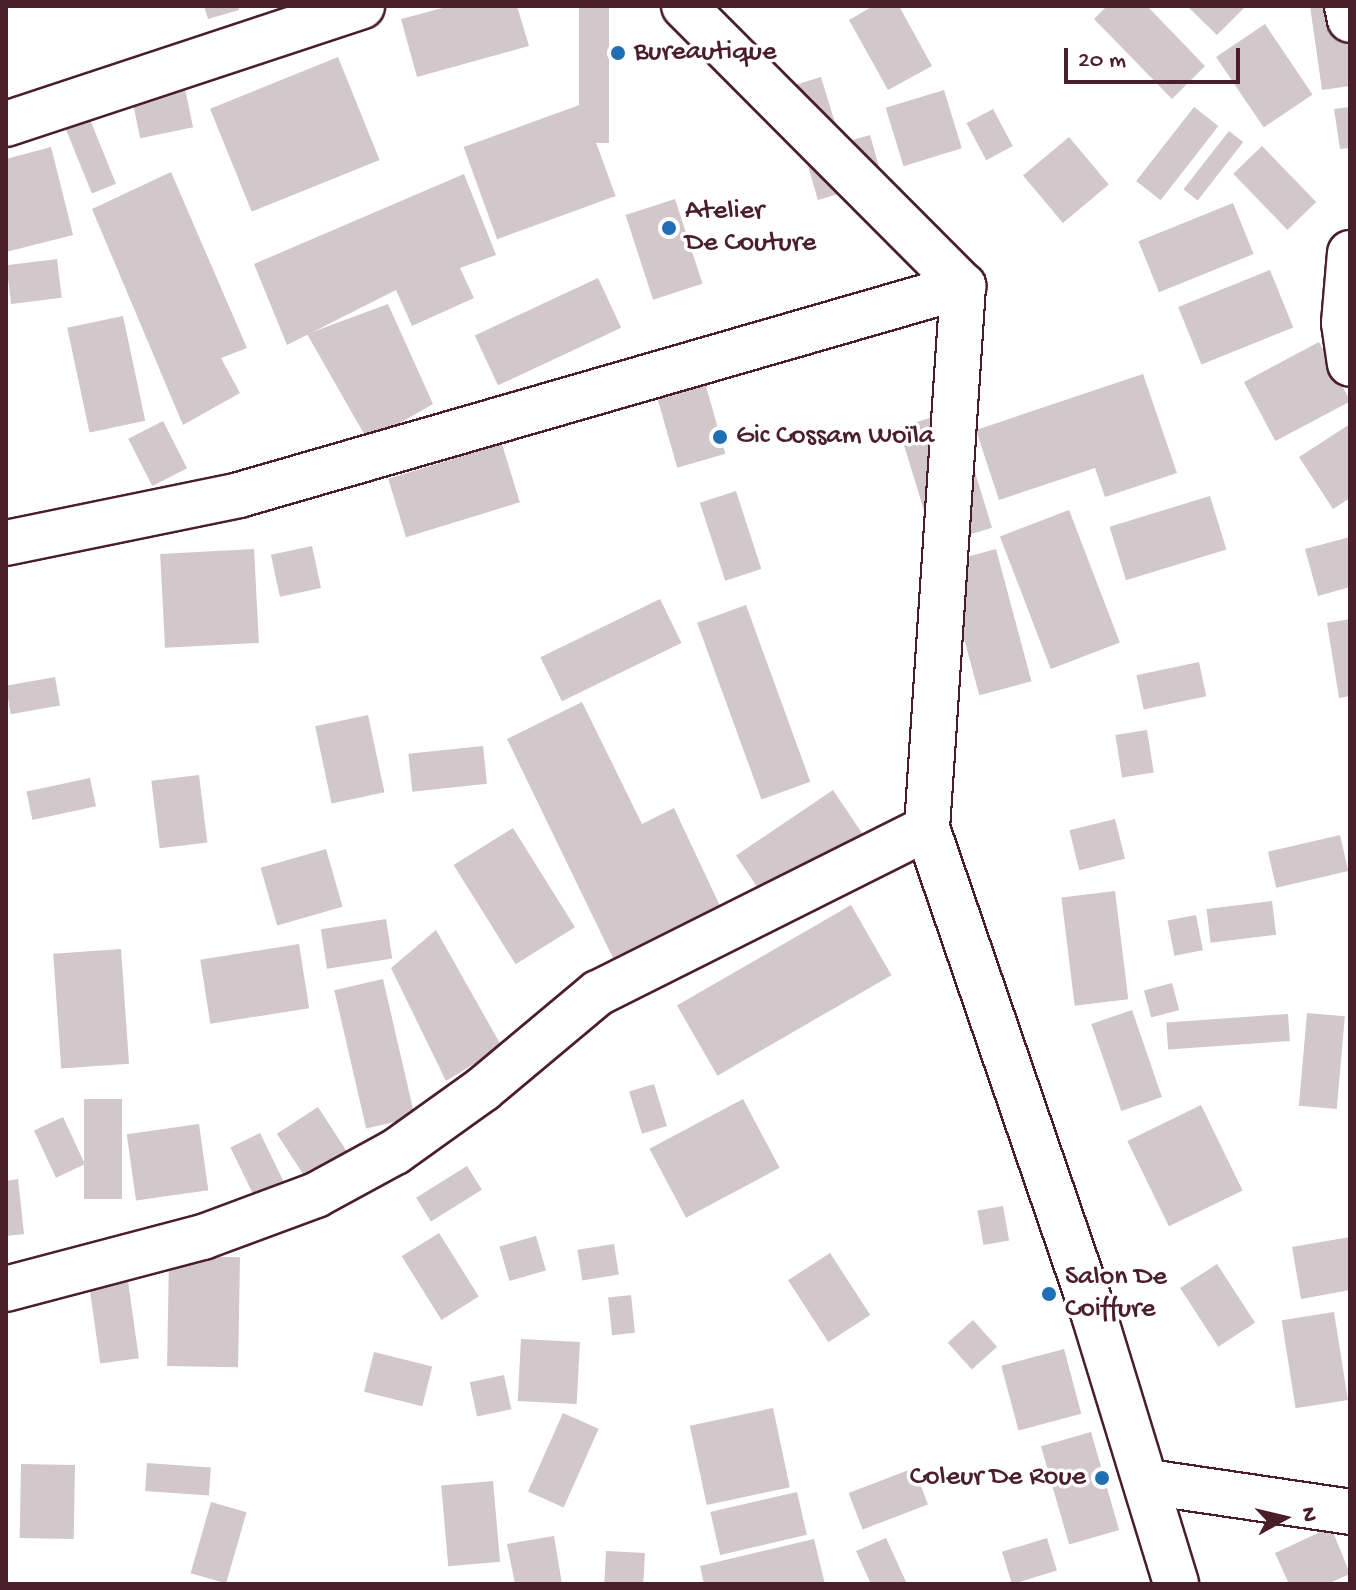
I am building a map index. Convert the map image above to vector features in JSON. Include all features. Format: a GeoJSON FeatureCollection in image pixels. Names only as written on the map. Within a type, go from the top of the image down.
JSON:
{"type":"FeatureCollection","features":[{"type":"Feature","properties":{"kind":"street"},"geometry":{"type":"LineString","coordinates":[[6,124],[362,6]]}},
{"type":"Feature","properties":{"kind":"street"},"geometry":{"type":"LineString","coordinates":[[684,6],[963,286],[927,828],[1148,1482],[1176,1584]]}},
{"type":"Feature","properties":{"kind":"street"},"geometry":{"type":"LineString","coordinates":[[1347,6],[1350,20]]}},
{"type":"Feature","properties":{"kind":"street"},"geometry":{"type":"LineString","coordinates":[[1350,253],[1344,323],[1350,364]]}},
{"type":"Feature","properties":{"kind":"street"},"geometry":{"type":"LineString","coordinates":[[6,543],[239,495],[963,286]]}},
{"type":"Feature","properties":{"kind":"street"},"geometry":{"type":"LineString","coordinates":[[6,1289],[203,1237],[316,1195],[395,1152],[483,1089],[598,993],[927,828]]}},
{"type":"Feature","properties":{"kind":"street"},"geometry":{"type":"LineString","coordinates":[[1148,1482],[1350,1512]]}},
{"type":"Feature","properties":{"kind":"building"},"geometry":{"type":"Polygon","coordinates":[[[204,6],[238,6],[239,10],[208,19],[204,6]]]}},
{"type":"Feature","properties":{"kind":"building"},"geometry":{"type":"Polygon","coordinates":[[[450,6],[517,6],[529,46],[417,77],[401,19],[450,6]]]}},
{"type":"Feature","properties":{"kind":"building"},"geometry":{"type":"Polygon","coordinates":[[[579,6],[609,6],[609,143],[579,143],[579,6]]]}},
{"type":"Feature","properties":{"kind":"building"},"geometry":{"type":"Polygon","coordinates":[[[873,6],[899,6],[932,66],[888,90],[849,20],[873,6]]]}},
{"type":"Feature","properties":{"kind":"building"},"geometry":{"type":"Polygon","coordinates":[[[1107,6],[1147,6],[1205,66],[1172,99],[1094,19],[1107,6]]]}},
{"type":"Feature","properties":{"kind":"building"},"geometry":{"type":"Polygon","coordinates":[[[1187,6],[1246,6],[1217,35],[1187,6]]]}},
{"type":"Feature","properties":{"kind":"building"},"geometry":{"type":"Polygon","coordinates":[[[1310,6],[1350,6],[1350,86],[1322,90],[1310,6]]]}},
{"type":"Feature","properties":{"kind":"building"},"geometry":{"type":"Polygon","coordinates":[[[1265,24],[1313,94],[1264,127],[1216,57],[1265,24]]]}},
{"type":"Feature","properties":{"kind":"building"},"geometry":{"type":"Polygon","coordinates":[[[338,57],[380,160],[252,212],[210,109],[338,57]]]}},
{"type":"Feature","properties":{"kind":"building"},"geometry":{"type":"Polygon","coordinates":[[[821,77],[836,127],[794,140],[779,90],[821,77]]]}},
{"type":"Feature","properties":{"kind":"building"},"geometry":{"type":"Polygon","coordinates":[[[185,89],[193,127],[140,138],[132,100],[185,89]]]}},
{"type":"Feature","properties":{"kind":"building"},"geometry":{"type":"Polygon","coordinates":[[[944,90],[962,148],[904,166],[886,108],[944,90]]]}},
{"type":"Feature","properties":{"kind":"building"},"geometry":{"type":"Polygon","coordinates":[[[582,104],[616,196],[497,239],[464,147],[582,104]]]}},
{"type":"Feature","properties":{"kind":"building"},"geometry":{"type":"Polygon","coordinates":[[[1194,107],[1218,126],[1161,200],[1136,181],[1194,107]]]}},
{"type":"Feature","properties":{"kind":"building"},"geometry":{"type":"Polygon","coordinates":[[[1350,107],[1350,148],[1340,149],[1334,109],[1350,107]]]}},
{"type":"Feature","properties":{"kind":"building"},"geometry":{"type":"Polygon","coordinates":[[[993,109],[1013,146],[986,160],[967,123],[993,109]]]}},
{"type":"Feature","properties":{"kind":"building"},"geometry":{"type":"Polygon","coordinates":[[[89,117],[116,184],[92,193],[65,127],[89,117]]]}},
{"type":"Feature","properties":{"kind":"building"},"geometry":{"type":"Polygon","coordinates":[[[1229,131],[1243,142],[1198,200],[1183,189],[1229,131]]]}},
{"type":"Feature","properties":{"kind":"building"},"geometry":{"type":"Polygon","coordinates":[[[870,135],[883,181],[818,200],[805,154],[870,135]]]}},
{"type":"Feature","properties":{"kind":"building"},"geometry":{"type":"Polygon","coordinates":[[[1069,137],[1109,184],[1063,223],[1023,176],[1069,137]]]}},
{"type":"Feature","properties":{"kind":"building"},"geometry":{"type":"Polygon","coordinates":[[[1262,146],[1316,202],[1287,230],[1233,174],[1262,146]]]}},
{"type":"Feature","properties":{"kind":"building"},"geometry":{"type":"Polygon","coordinates":[[[51,147],[73,235],[6,252],[6,159],[51,147]]]}},
{"type":"Feature","properties":{"kind":"building"},"geometry":{"type":"Polygon","coordinates":[[[171,172],[247,348],[221,358],[240,393],[183,425],[92,209],[171,172]]]}},
{"type":"Feature","properties":{"kind":"building"},"geometry":{"type":"Polygon","coordinates":[[[464,174],[496,255],[460,268],[474,298],[412,326],[396,290],[287,345],[254,264],[464,174]]]}},
{"type":"Feature","properties":{"kind":"building"},"geometry":{"type":"Polygon","coordinates":[[[675,199],[703,284],[653,300],[626,215],[675,199]]]}},
{"type":"Feature","properties":{"kind":"building"},"geometry":{"type":"Polygon","coordinates":[[[1233,203],[1254,254],[1159,292],[1138,241],[1233,203]]]}},
{"type":"Feature","properties":{"kind":"building"},"geometry":{"type":"Polygon","coordinates":[[[57,259],[62,298],[11,304],[6,265],[57,259]]]}},
{"type":"Feature","properties":{"kind":"building"},"geometry":{"type":"Polygon","coordinates":[[[1270,270],[1293,327],[1201,365],[1178,307],[1270,270]]]}},
{"type":"Feature","properties":{"kind":"building"},"geometry":{"type":"Polygon","coordinates":[[[598,278],[621,328],[498,385],[475,335],[598,278]]]}},
{"type":"Feature","properties":{"kind":"building"},"geometry":{"type":"Polygon","coordinates":[[[388,304],[433,404],[368,441],[307,334],[388,304]]]}},
{"type":"Feature","properties":{"kind":"building"},"geometry":{"type":"Polygon","coordinates":[[[123,316],[145,421],[89,433],[67,328],[123,316]]]}},
{"type":"Feature","properties":{"kind":"building"},"geometry":{"type":"Polygon","coordinates":[[[1319,342],[1350,401],[1275,441],[1244,382],[1319,342]]]}},
{"type":"Feature","properties":{"kind":"building"},"geometry":{"type":"Polygon","coordinates":[[[1143,374],[1177,473],[1105,497],[1095,468],[999,500],[976,430],[1143,374]]]}},
{"type":"Feature","properties":{"kind":"building"},"geometry":{"type":"Polygon","coordinates":[[[703,376],[725,454],[677,468],[655,390],[703,376]]]}},
{"type":"Feature","properties":{"kind":"building"},"geometry":{"type":"Polygon","coordinates":[[[956,410],[992,528],[935,545],[899,428],[956,410]]]}},
{"type":"Feature","properties":{"kind":"building"},"geometry":{"type":"Polygon","coordinates":[[[163,421],[187,468],[152,486],[128,439],[163,421]]]}},
{"type":"Feature","properties":{"kind":"building"},"geometry":{"type":"Polygon","coordinates":[[[1350,424],[1350,498],[1333,509],[1299,457],[1350,424]]]}},
{"type":"Feature","properties":{"kind":"building"},"geometry":{"type":"Polygon","coordinates":[[[502,444],[520,502],[406,537],[388,479],[502,444]]]}},
{"type":"Feature","properties":{"kind":"building"},"geometry":{"type":"Polygon","coordinates":[[[736,491],[761,569],[725,581],[700,503],[736,491]]]}},
{"type":"Feature","properties":{"kind":"building"},"geometry":{"type":"Polygon","coordinates":[[[1210,496],[1226,550],[1126,580],[1110,527],[1210,496]]]}},
{"type":"Feature","properties":{"kind":"building"},"geometry":{"type":"Polygon","coordinates":[[[1069,510],[1120,643],[1051,669],[1000,537],[1069,510]]]}},
{"type":"Feature","properties":{"kind":"building"},"geometry":{"type":"Polygon","coordinates":[[[1350,537],[1350,587],[1318,596],[1305,549],[1350,537]]]}},
{"type":"Feature","properties":{"kind":"building"},"geometry":{"type":"Polygon","coordinates":[[[312,546],[321,588],[280,597],[271,555],[312,546]]]}},
{"type":"Feature","properties":{"kind":"building"},"geometry":{"type":"Polygon","coordinates":[[[254,549],[259,643],[165,648],[160,554],[254,549]]]}},
{"type":"Feature","properties":{"kind":"building"},"geometry":{"type":"Polygon","coordinates":[[[996,549],[1031,681],[979,695],[944,563],[996,549]]]}},
{"type":"Feature","properties":{"kind":"building"},"geometry":{"type":"Polygon","coordinates":[[[660,599],[681,643],[562,701],[540,657],[660,599]]]}},
{"type":"Feature","properties":{"kind":"building"},"geometry":{"type":"Polygon","coordinates":[[[746,605],[810,782],[761,799],[697,623],[746,605]]]}},
{"type":"Feature","properties":{"kind":"building"},"geometry":{"type":"Polygon","coordinates":[[[1350,619],[1350,696],[1339,698],[1327,623],[1350,619]]]}},
{"type":"Feature","properties":{"kind":"building"},"geometry":{"type":"Polygon","coordinates":[[[1199,662],[1206,696],[1144,710],[1136,675],[1199,662]]]}},
{"type":"Feature","properties":{"kind":"building"},"geometry":{"type":"Polygon","coordinates":[[[55,677],[60,706],[11,714],[6,686],[55,677]]]}},
{"type":"Feature","properties":{"kind":"building"},"geometry":{"type":"Polygon","coordinates":[[[582,702],[642,824],[674,808],[720,906],[613,958],[507,739],[582,702]]]}},
{"type":"Feature","properties":{"kind":"building"},"geometry":{"type":"Polygon","coordinates":[[[368,715],[384,792],[332,804],[315,726],[368,715]]]}},
{"type":"Feature","properties":{"kind":"building"},"geometry":{"type":"Polygon","coordinates":[[[1147,730],[1154,772],[1122,777],[1115,735],[1147,730]]]}},
{"type":"Feature","properties":{"kind":"building"},"geometry":{"type":"Polygon","coordinates":[[[483,746],[487,784],[412,792],[408,754],[483,746]]]}},
{"type":"Feature","properties":{"kind":"building"},"geometry":{"type":"Polygon","coordinates":[[[199,775],[207,842],[160,848],[151,781],[199,775]]]}},
{"type":"Feature","properties":{"kind":"building"},"geometry":{"type":"Polygon","coordinates":[[[90,778],[96,806],[32,820],[26,792],[90,778]]]}},
{"type":"Feature","properties":{"kind":"building"},"geometry":{"type":"Polygon","coordinates":[[[833,790],[865,837],[768,903],[736,855],[833,790]]]}},
{"type":"Feature","properties":{"kind":"building"},"geometry":{"type":"Polygon","coordinates":[[[1115,819],[1125,859],[1079,870],[1069,830],[1115,819]]]}},
{"type":"Feature","properties":{"kind":"building"},"geometry":{"type":"Polygon","coordinates":[[[513,828],[575,927],[516,964],[454,865],[513,828]]]}},
{"type":"Feature","properties":{"kind":"building"},"geometry":{"type":"Polygon","coordinates":[[[1340,835],[1348,871],[1276,888],[1268,852],[1340,835]]]}},
{"type":"Feature","properties":{"kind":"building"},"geometry":{"type":"Polygon","coordinates":[[[326,849],[343,907],[277,925],[261,868],[326,849]]]}},
{"type":"Feature","properties":{"kind":"building"},"geometry":{"type":"Polygon","coordinates":[[[1115,891],[1128,999],[1075,1006],[1061,898],[1115,891]]]}},
{"type":"Feature","properties":{"kind":"building"},"geometry":{"type":"Polygon","coordinates":[[[1272,901],[1276,935],[1211,943],[1206,909],[1272,901]]]}},
{"type":"Feature","properties":{"kind":"building"},"geometry":{"type":"Polygon","coordinates":[[[851,905],[892,975],[717,1076],[677,1006],[851,905]]]}},
{"type":"Feature","properties":{"kind":"building"},"geometry":{"type":"Polygon","coordinates":[[[1196,915],[1203,950],[1174,956],[1168,921],[1196,915]]]}},
{"type":"Feature","properties":{"kind":"building"},"geometry":{"type":"Polygon","coordinates":[[[386,919],[392,959],[327,969],[321,929],[386,919]]]}},
{"type":"Feature","properties":{"kind":"building"},"geometry":{"type":"Polygon","coordinates":[[[436,930],[502,1047],[446,1081],[391,968],[436,930]]]}},
{"type":"Feature","properties":{"kind":"building"},"geometry":{"type":"Polygon","coordinates":[[[299,944],[309,1008],[210,1024],[200,960],[299,944]]]}},
{"type":"Feature","properties":{"kind":"building"},"geometry":{"type":"Polygon","coordinates":[[[121,949],[129,1064],[61,1068],[53,954],[121,949]]]}},
{"type":"Feature","properties":{"kind":"building"},"geometry":{"type":"Polygon","coordinates":[[[383,979],[415,1117],[366,1129],[334,990],[383,979]]]}},
{"type":"Feature","properties":{"kind":"building"},"geometry":{"type":"Polygon","coordinates":[[[1172,983],[1179,1010],[1151,1018],[1144,991],[1172,983]]]}},
{"type":"Feature","properties":{"kind":"building"},"geometry":{"type":"Polygon","coordinates":[[[1132,1010],[1162,1097],[1121,1111],[1091,1024],[1132,1010]]]}},
{"type":"Feature","properties":{"kind":"building"},"geometry":{"type":"Polygon","coordinates":[[[1307,1013],[1345,1016],[1337,1109],[1299,1106],[1307,1013]]]}},
{"type":"Feature","properties":{"kind":"building"},"geometry":{"type":"Polygon","coordinates":[[[1288,1014],[1290,1041],[1168,1049],[1166,1023],[1288,1014]]]}},
{"type":"Feature","properties":{"kind":"building"},"geometry":{"type":"Polygon","coordinates":[[[654,1084],[667,1126],[642,1134],[629,1092],[654,1084]]]}},
{"type":"Feature","properties":{"kind":"building"},"geometry":{"type":"Polygon","coordinates":[[[84,1099],[122,1099],[122,1199],[84,1199],[84,1099]]]}},
{"type":"Feature","properties":{"kind":"building"},"geometry":{"type":"Polygon","coordinates":[[[743,1099],[780,1168],[686,1218],[649,1149],[743,1099]]]}},
{"type":"Feature","properties":{"kind":"building"},"geometry":{"type":"Polygon","coordinates":[[[1201,1105],[1243,1190],[1169,1226],[1127,1141],[1201,1105]]]}},
{"type":"Feature","properties":{"kind":"building"},"geometry":{"type":"Polygon","coordinates":[[[318,1107],[347,1151],[306,1178],[277,1134],[318,1107]]]}},
{"type":"Feature","properties":{"kind":"building"},"geometry":{"type":"Polygon","coordinates":[[[63,1117],[85,1164],[56,1178],[34,1131],[63,1117]]]}},
{"type":"Feature","properties":{"kind":"building"},"geometry":{"type":"Polygon","coordinates":[[[199,1124],[208,1190],[136,1201],[127,1134],[199,1124]]]}},
{"type":"Feature","properties":{"kind":"building"},"geometry":{"type":"Polygon","coordinates":[[[260,1133],[284,1182],[254,1197],[230,1147],[260,1133]]]}},
{"type":"Feature","properties":{"kind":"building"},"geometry":{"type":"Polygon","coordinates":[[[467,1166],[482,1190],[431,1222],[416,1198],[467,1166]]]}},
{"type":"Feature","properties":{"kind":"building"},"geometry":{"type":"Polygon","coordinates":[[[18,1179],[24,1234],[6,1236],[6,1181],[18,1179]]]}},
{"type":"Feature","properties":{"kind":"building"},"geometry":{"type":"Polygon","coordinates":[[[1003,1206],[1009,1240],[983,1245],[977,1211],[1003,1206]]]}},
{"type":"Feature","properties":{"kind":"building"},"geometry":{"type":"Polygon","coordinates":[[[439,1233],[479,1297],[441,1320],[402,1256],[439,1233]]]}},
{"type":"Feature","properties":{"kind":"building"},"geometry":{"type":"Polygon","coordinates":[[[536,1236],[546,1271],[509,1281],[499,1246],[536,1236]]]}},
{"type":"Feature","properties":{"kind":"building"},"geometry":{"type":"Polygon","coordinates":[[[1350,1237],[1350,1290],[1301,1299],[1292,1247],[1350,1237]]]}},
{"type":"Feature","properties":{"kind":"building"},"geometry":{"type":"Polygon","coordinates":[[[614,1244],[619,1275],[582,1280],[577,1250],[614,1244]]]}},
{"type":"Feature","properties":{"kind":"building"},"geometry":{"type":"Polygon","coordinates":[[[830,1253],[870,1315],[828,1342],[788,1280],[830,1253]]]}},
{"type":"Feature","properties":{"kind":"building"},"geometry":{"type":"Polygon","coordinates":[[[169,1256],[240,1257],[238,1367],[167,1366],[169,1256]]]}},
{"type":"Feature","properties":{"kind":"building"},"geometry":{"type":"Polygon","coordinates":[[[1217,1264],[1255,1323],[1218,1347],[1180,1288],[1217,1264]]]}},
{"type":"Feature","properties":{"kind":"building"},"geometry":{"type":"Polygon","coordinates":[[[127,1274],[139,1358],[100,1364],[88,1279],[127,1274]]]}},
{"type":"Feature","properties":{"kind":"building"},"geometry":{"type":"Polygon","coordinates":[[[631,1295],[635,1333],[612,1335],[608,1297],[631,1295]]]}},
{"type":"Feature","properties":{"kind":"building"},"geometry":{"type":"Polygon","coordinates":[[[1334,1312],[1348,1400],[1296,1408],[1282,1320],[1334,1312]]]}},
{"type":"Feature","properties":{"kind":"building"},"geometry":{"type":"Polygon","coordinates":[[[973,1320],[997,1347],[972,1370],[948,1343],[973,1320]]]}},
{"type":"Feature","properties":{"kind":"building"},"geometry":{"type":"Polygon","coordinates":[[[521,1339],[580,1342],[577,1404],[518,1401],[521,1339]]]}},
{"type":"Feature","properties":{"kind":"building"},"geometry":{"type":"Polygon","coordinates":[[[1064,1349],[1081,1414],[1019,1431],[1001,1366],[1064,1349]]]}},
{"type":"Feature","properties":{"kind":"building"},"geometry":{"type":"Polygon","coordinates":[[[374,1352],[432,1367],[422,1406],[364,1392],[374,1352]]]}},
{"type":"Feature","properties":{"kind":"building"},"geometry":{"type":"Polygon","coordinates":[[[504,1375],[511,1409],[477,1417],[470,1382],[504,1375]]]}},
{"type":"Feature","properties":{"kind":"building"},"geometry":{"type":"Polygon","coordinates":[[[773,1408],[790,1487],[707,1505],[690,1426],[773,1408]]]}},
{"type":"Feature","properties":{"kind":"building"},"geometry":{"type":"Polygon","coordinates":[[[563,1413],[599,1429],[564,1507],[528,1492],[563,1413]]]}},
{"type":"Feature","properties":{"kind":"building"},"geometry":{"type":"Polygon","coordinates":[[[1091,1432],[1119,1530],[1069,1544],[1041,1446],[1091,1432]]]}},
{"type":"Feature","properties":{"kind":"building"},"geometry":{"type":"Polygon","coordinates":[[[147,1463],[211,1467],[209,1495],[145,1491],[147,1463]]]}},
{"type":"Feature","properties":{"kind":"building"},"geometry":{"type":"Polygon","coordinates":[[[21,1464],[75,1465],[74,1539],[20,1538],[21,1464]]]}},
{"type":"Feature","properties":{"kind":"building"},"geometry":{"type":"Polygon","coordinates":[[[914,1468],[928,1504],[863,1529],[849,1493],[914,1468]]]}},
{"type":"Feature","properties":{"kind":"building"},"geometry":{"type":"Polygon","coordinates":[[[493,1481],[500,1562],[448,1566],[441,1486],[493,1481]]]}},
{"type":"Feature","properties":{"kind":"building"},"geometry":{"type":"Polygon","coordinates":[[[797,1492],[807,1535],[720,1555],[710,1512],[797,1492]]]}},
{"type":"Feature","properties":{"kind":"building"},"geometry":{"type":"Polygon","coordinates":[[[211,1502],[247,1512],[226,1583],[191,1573],[211,1502]]]}},
{"type":"Feature","properties":{"kind":"building"},"geometry":{"type":"Polygon","coordinates":[[[1331,1527],[1350,1574],[1327,1584],[1289,1584],[1275,1553],[1331,1527]]]}},
{"type":"Feature","properties":{"kind":"building"},"geometry":{"type":"Polygon","coordinates":[[[554,1536],[562,1584],[515,1584],[507,1544],[554,1536]]]}},
{"type":"Feature","properties":{"kind":"building"},"geometry":{"type":"Polygon","coordinates":[[[886,1538],[907,1584],[871,1584],[856,1551],[886,1538]]]}},
{"type":"Feature","properties":{"kind":"building"},"geometry":{"type":"Polygon","coordinates":[[[1047,1538],[1057,1571],[1012,1584],[1002,1552],[1047,1538]]]}},
{"type":"Feature","properties":{"kind":"building"},"geometry":{"type":"Polygon","coordinates":[[[814,1539],[825,1584],[704,1584],[700,1566],[814,1539]]]}},
{"type":"Feature","properties":{"kind":"building"},"geometry":{"type":"Polygon","coordinates":[[[606,1551],[645,1553],[643,1584],[604,1584],[606,1551]]]}},
{"type":"Feature","properties":{"kind":"place","name":"Bureautique"},"geometry":{"type":"Point","coordinates":[618,53]}},
{"type":"Feature","properties":{"kind":"place","name":"Atelier De Couture"},"geometry":{"type":"Point","coordinates":[669,228]}},
{"type":"Feature","properties":{"kind":"place","name":"Gic Cossam Woïla"},"geometry":{"type":"Point","coordinates":[720,437]}},
{"type":"Feature","properties":{"kind":"place","name":"Salon De Coiffure"},"geometry":{"type":"Point","coordinates":[1049,1294]}},
{"type":"Feature","properties":{"kind":"place","name":"Coleur De Roue"},"geometry":{"type":"Point","coordinates":[1102,1478]}}]}
